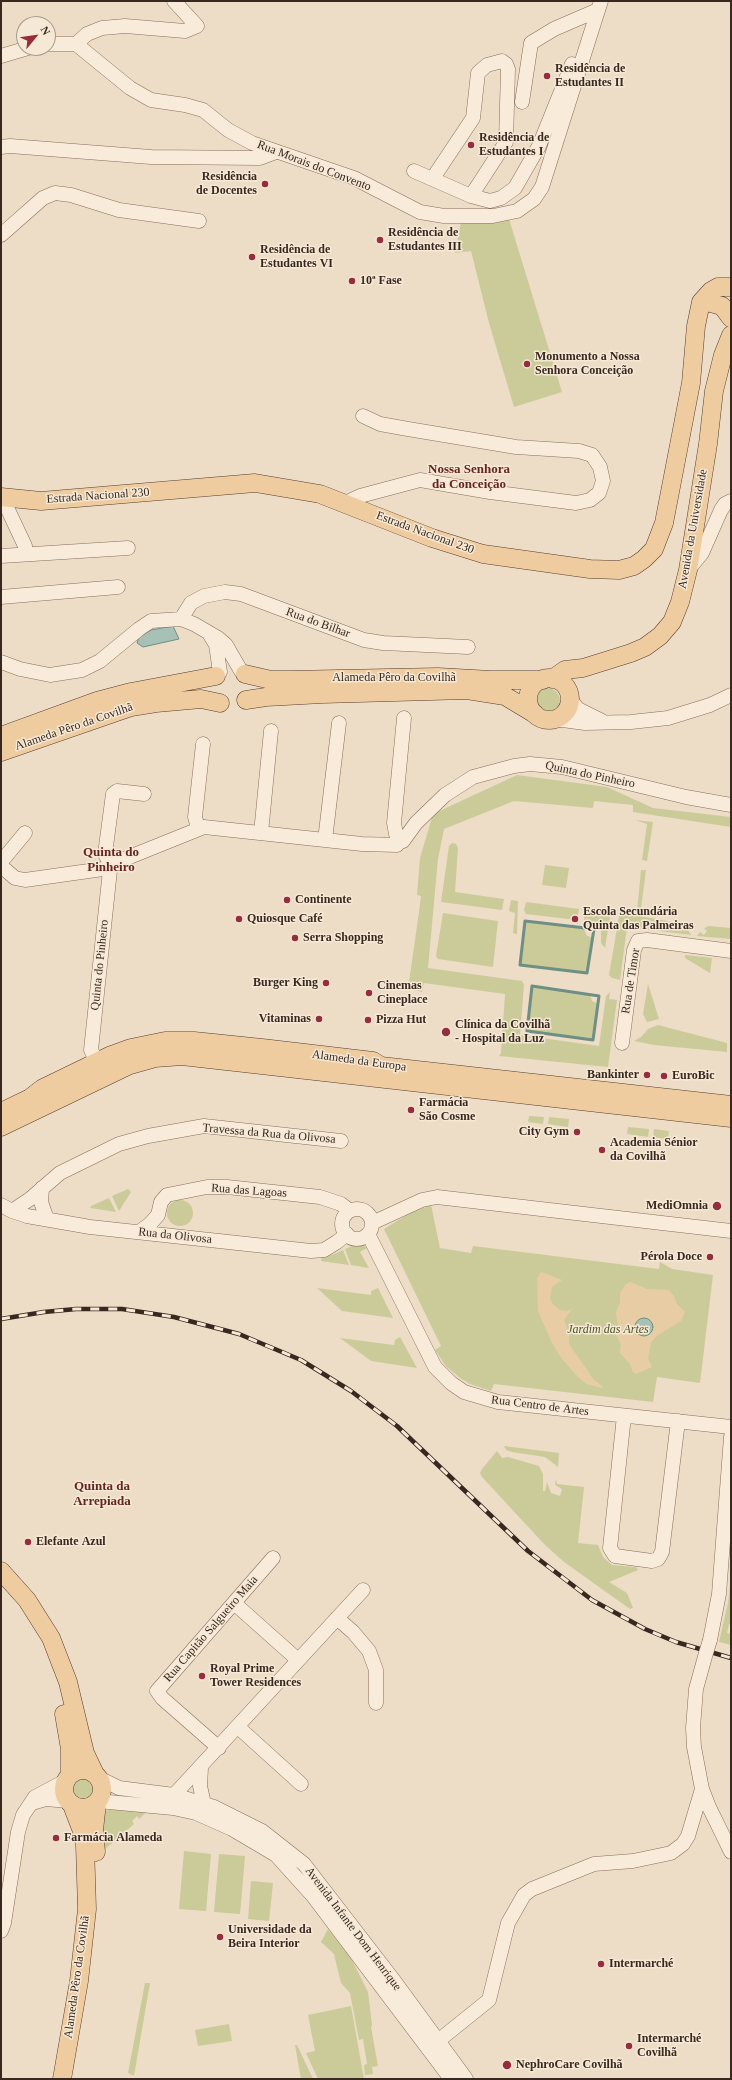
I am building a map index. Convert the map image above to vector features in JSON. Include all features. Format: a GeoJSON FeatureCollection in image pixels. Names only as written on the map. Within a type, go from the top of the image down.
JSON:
{"type":"FeatureCollection","features":[{"type":"Feature","properties":{"kind":"main road"},"geometry":{"type":"LineString","coordinates":[[720,294],[722,306],[731,318]]}},
{"type":"Feature","properties":{"kind":"main road","name":"Estrada Nacional 230"},"geometry":{"type":"LineString","coordinates":[[1,497],[41,501],[255,483],[320,494],[432,538],[483,554],[590,569],[619,570],[634,566],[654,549],[664,523],[691,383],[720,294]]}},
{"type":"Feature","properties":{"kind":"main road","name":"Avenida da Universidade"},"geometry":{"type":"LineString","coordinates":[[558,686],[565,670],[583,668],[645,647],[660,636],[672,622],[680,602],[688,570],[708,444],[714,391],[723,355],[731,335]]}},
{"type":"Feature","properties":{"kind":"main road","name":"Alameda Pêro da Covilhã"},"geometry":{"type":"LineString","coordinates":[[1,736],[97,701],[131,692],[218,674],[230,668],[271,680],[438,677],[558,686]]}},
{"type":"Feature","properties":{"kind":"main road"},"geometry":{"type":"LineString","coordinates":[[243,672],[251,687],[246,700]]}},
{"type":"Feature","properties":{"kind":"main road"},"geometry":{"type":"LineString","coordinates":[[218,674],[212,688],[213,694],[220,703]]}},
{"type":"Feature","properties":{"kind":"main road"},"geometry":{"type":"LineString","coordinates":[[535,714],[529,701],[529,694],[537,683],[558,686],[566,712],[555,719]]}},
{"type":"Feature","properties":{"kind":"main road","name":"Alameda Pêro da Covilhã"},"geometry":{"type":"LineString","coordinates":[[1,752],[131,707],[201,699],[231,707],[237,707],[246,700],[266,697],[467,690],[505,696],[544,720],[555,719]]}},
{"type":"Feature","properties":{"kind":"main road","name":"Alameda da Europa"},"geometry":{"type":"LineString","coordinates":[[1,1112],[30,1098],[43,1088],[97,1062],[131,1048],[149,1043],[165,1041],[194,1041],[373,1061],[381,1066],[731,1105]]}},
{"type":"Feature","properties":{"kind":"main road","name":"Alameda da Europa"},"geometry":{"type":"LineString","coordinates":[[1,1127],[125,1067],[155,1058],[182,1056],[731,1118]]}},
{"type":"Feature","properties":{"kind":"main road"},"geometry":{"type":"LineString","coordinates":[[1,1571],[28,1600],[51,1638],[68,1682],[86,1753],[103,1790],[98,1802],[85,1808],[70,1803],[64,1791],[68,1777],[68,1734],[58,1685],[32,1626],[19,1607],[1,1587]]}},
{"type":"Feature","properties":{"kind":"main road"},"geometry":{"type":"LineString","coordinates":[[68,1777],[82,1770],[97,1776]]}},
{"type":"Feature","properties":{"kind":"main road","name":"Alameda Pêro da Covilhã"},"geometry":{"type":"LineString","coordinates":[[74,2079],[96,1943],[98,1871],[94,1830],[98,1802]]}},
{"type":"Feature","properties":{"kind":"main road","name":"Alameda Pêro da Covilhã"},"geometry":{"type":"LineString","coordinates":[[62,2079],[80,1973],[87,1909],[85,1845],[82,1831],[70,1803]]}},
{"type":"Feature","properties":{"kind":"street"},"geometry":{"type":"LineString","coordinates":[[56,43],[76,44],[87,34],[102,28],[125,26],[184,31],[197,26],[174,1]]}},
{"type":"Feature","properties":{"kind":"street"},"geometry":{"type":"LineString","coordinates":[[522,102],[531,43],[554,29],[598,10]]}},
{"type":"Feature","properties":{"kind":"street"},"geometry":{"type":"LineString","coordinates":[[414,171],[433,178],[471,196],[490,201],[501,198],[515,188],[539,146],[573,63],[598,10]]}},
{"type":"Feature","properties":{"kind":"street","name":"Rua Morais do Convento"},"geometry":{"type":"LineString","coordinates":[[76,44],[130,88],[151,100],[185,105],[203,110],[228,130],[276,152],[354,178],[420,212],[444,216],[493,216],[517,211],[534,199],[542,187],[598,10]]}},
{"type":"Feature","properties":{"kind":"street"},"geometry":{"type":"LineString","coordinates":[[1,56],[16,52]]}},
{"type":"Feature","properties":{"kind":"street"},"geometry":{"type":"LineString","coordinates":[[433,178],[473,118],[478,73],[487,65],[502,61],[506,64],[508,69],[506,142],[471,196]]}},
{"type":"Feature","properties":{"kind":"street"},"geometry":{"type":"LineString","coordinates":[[1,147],[10,146],[150,157],[260,158],[276,152]]}},
{"type":"Feature","properties":{"kind":"street"},"geometry":{"type":"LineString","coordinates":[[1,235],[43,198],[55,193],[71,195],[119,210],[199,221]]}},
{"type":"Feature","properties":{"kind":"street"},"geometry":{"type":"LineString","coordinates":[[345,503],[360,496],[420,480],[490,492],[576,503],[590,500],[599,493],[603,480],[600,467],[592,455],[579,451],[508,446],[380,424],[363,416]]}},
{"type":"Feature","properties":{"kind":"street"},"geometry":{"type":"LineString","coordinates":[[1,497],[25,546],[25,554]]}},
{"type":"Feature","properties":{"kind":"street"},"geometry":{"type":"LineString","coordinates":[[688,570],[702,553],[721,510],[725,504],[731,501]]}},
{"type":"Feature","properties":{"kind":"street"},"geometry":{"type":"LineString","coordinates":[[1,556],[128,548]]}},
{"type":"Feature","properties":{"kind":"street"},"geometry":{"type":"LineString","coordinates":[[1,597],[118,587]]}},
{"type":"Feature","properties":{"kind":"street","name":"Rua do Bilhar"},"geometry":{"type":"LineString","coordinates":[[181,619],[191,603],[204,596],[225,592],[241,594],[364,640],[383,643],[468,647]]}},
{"type":"Feature","properties":{"kind":"street"},"geometry":{"type":"LineString","coordinates":[[1,662],[20,669],[50,675],[82,670],[100,661],[151,621],[181,619],[208,631],[226,645],[243,672]]}},
{"type":"Feature","properties":{"kind":"street"},"geometry":{"type":"LineString","coordinates":[[208,631],[216,645],[218,674]]}},
{"type":"Feature","properties":{"kind":"street"},"geometry":{"type":"LineString","coordinates":[[558,686],[578,709],[605,722]]}},
{"type":"Feature","properties":{"kind":"street"},"geometry":{"type":"LineString","coordinates":[[555,719],[585,723],[631,722],[668,718],[710,705],[731,695]]}},
{"type":"Feature","properties":{"kind":"street"},"geometry":{"type":"LineString","coordinates":[[1,866],[15,878],[25,880],[111,866],[198,828],[211,827],[386,846],[400,842],[396,834],[394,823],[404,718]]}},
{"type":"Feature","properties":{"kind":"street"},"geometry":{"type":"LineString","coordinates":[[325,840],[339,723]]}},
{"type":"Feature","properties":{"kind":"street"},"geometry":{"type":"LineString","coordinates":[[261,833],[271,731]]}},
{"type":"Feature","properties":{"kind":"street"},"geometry":{"type":"LineString","coordinates":[[198,828],[195,816],[203,744]]}},
{"type":"Feature","properties":{"kind":"street","name":"Quinta do Pinheiro"},"geometry":{"type":"LineString","coordinates":[[400,842],[432,806],[449,792],[472,777],[514,766],[530,764],[562,767],[686,797],[731,805]]}},
{"type":"Feature","properties":{"kind":"street","name":"Quinta do Pinheiro"},"geometry":{"type":"LineString","coordinates":[[97,1062],[91,1050],[111,866],[105,854],[113,794],[117,791],[144,794]]}},
{"type":"Feature","properties":{"kind":"street"},"geometry":{"type":"LineString","coordinates":[[1,862],[25,833]]}},
{"type":"Feature","properties":{"kind":"street","name":"Rua de Timor"},"geometry":{"type":"LineString","coordinates":[[622,1043],[634,950],[638,941],[646,940],[731,951]]}},
{"type":"Feature","properties":{"kind":"street","name":"Travessa da Rua da Olivosa"},"geometry":{"type":"LineString","coordinates":[[6,1208],[42,1188],[60,1173],[119,1144],[178,1130],[204,1126],[341,1141]]}},
{"type":"Feature","properties":{"kind":"street","name":"Rua das Lagoas"},"geometry":{"type":"LineString","coordinates":[[139,1232],[150,1224],[158,1215],[161,1202],[167,1195],[207,1187],[227,1187],[320,1197],[341,1204],[350,1211]]}},
{"type":"Feature","properties":{"kind":"street"},"geometry":{"type":"LineString","coordinates":[[42,1188],[41,1202],[47,1219]]}},
{"type":"Feature","properties":{"kind":"street"},"geometry":{"type":"LineString","coordinates":[[350,1211],[343,1221],[347,1234],[357,1239],[370,1229],[422,1200],[447,1198],[731,1231]]}},
{"type":"Feature","properties":{"kind":"street","name":"Rua da Olivosa"},"geometry":{"type":"LineString","coordinates":[[6,1208],[27,1216],[139,1232],[317,1251],[334,1244],[347,1234]]}},
{"type":"Feature","properties":{"kind":"street","name":"Rua Centro de Artes"},"geometry":{"type":"LineString","coordinates":[[350,1211],[363,1210],[370,1216],[370,1229],[435,1367],[451,1383],[464,1392],[498,1402],[731,1427]]}},
{"type":"Feature","properties":{"kind":"street"},"geometry":{"type":"LineString","coordinates":[[158,1215],[162,1225],[175,1236]]}},
{"type":"Feature","properties":{"kind":"street"},"geometry":{"type":"LineString","coordinates":[[624,1416],[610,1548],[615,1556],[652,1561],[657,1560],[662,1554],[678,1421]]}},
{"type":"Feature","properties":{"kind":"street"},"geometry":{"type":"LineString","coordinates":[[731,1437],[719,1594],[696,1689],[693,1728],[696,1764],[702,1789],[708,1807],[731,1852]]}},
{"type":"Feature","properties":{"kind":"street","name":"Rua Capitão Salgueiro Maia"},"geometry":{"type":"LineString","coordinates":[[219,1748],[162,1698],[157,1691],[273,1558]]}},
{"type":"Feature","properties":{"kind":"street"},"geometry":{"type":"LineString","coordinates":[[174,1796],[362,1590]]}},
{"type":"Feature","properties":{"kind":"street"},"geometry":{"type":"LineString","coordinates":[[234,1603],[298,1660]]}},
{"type":"Feature","properties":{"kind":"street"},"geometry":{"type":"LineString","coordinates":[[337,1618],[353,1632],[371,1655],[376,1670],[376,1703]]}},
{"type":"Feature","properties":{"kind":"street"},"geometry":{"type":"LineString","coordinates":[[238,1727],[302,1784]]}},
{"type":"Feature","properties":{"kind":"street"},"geometry":{"type":"LineString","coordinates":[[200,1768],[200,1786],[204,1804]]}},
{"type":"Feature","properties":{"kind":"street","name":"Avenida Infante Dom Henrique"},"geometry":{"type":"LineString","coordinates":[[97,1776],[118,1788],[174,1796],[204,1804],[236,1817],[262,1831],[304,1864],[387,1972],[466,2079]]}},
{"type":"Feature","properties":{"kind":"street"},"geometry":{"type":"LineString","coordinates":[[1,1931],[18,1832],[28,1804],[35,1797],[68,1777]]}},
{"type":"Feature","properties":{"kind":"street"},"geometry":{"type":"LineString","coordinates":[[438,2041],[489,2000],[508,1923],[524,1895],[532,1889],[594,1864],[633,1861],[671,1853],[683,1844],[688,1836],[702,1789]]}},
{"type":"Feature","properties":{"kind":"street"},"geometry":{"type":"LineString","coordinates":[[28,1804],[46,1799],[70,1803]]}},
{"type":"Feature","properties":{"kind":"street","name":"Avenida Infante Dom Henrique"},"geometry":{"type":"LineString","coordinates":[[98,1802],[173,1808],[196,1813],[232,1829],[276,1854],[313,1896],[451,2079]]}},
{"type":"Feature","properties":{"kind":"street"},"geometry":{"type":"LineString","coordinates":[[1,1866],[10,1862],[15,1856]]}},
{"type":"Feature","properties":{"kind":"green space"},"geometry":{"type":"Polygon","coordinates":[[[509,219],[562,392],[514,407],[489,323],[471,251],[455,253],[461,222],[509,219]]]}},
{"type":"Feature","properties":{"kind":"green space"},"geometry":{"type":"Polygon","coordinates":[[[547,688],[556,692],[560,701],[556,710],[547,714],[538,710],[534,701],[538,692],[547,688]]]}},
{"type":"Feature","properties":{"kind":"green space"},"geometry":{"type":"Polygon","coordinates":[[[517,775],[607,787],[653,808],[731,817],[731,827],[633,812],[633,805],[594,801],[593,808],[514,801],[444,829],[438,859],[428,968],[522,981],[524,985],[520,1035],[599,1046],[606,996],[610,992],[609,999],[617,1000],[608,1067],[499,1056],[501,1053],[505,994],[424,983],[422,992],[408,989],[421,896],[417,895],[420,858],[433,814],[517,775]]]}},
{"type":"Feature","properties":{"kind":"green space"},"geometry":{"type":"Polygon","coordinates":[[[635,820],[653,822],[647,861],[642,860],[647,824],[635,820]]]}},
{"type":"Feature","properties":{"kind":"green space"},"geometry":{"type":"Polygon","coordinates":[[[452,843],[456,844],[458,848],[455,892],[504,899],[502,910],[441,902],[449,846],[452,843]]]}},
{"type":"Feature","properties":{"kind":"green space"},"geometry":{"type":"Polygon","coordinates":[[[545,865],[569,868],[566,888],[542,885],[545,865]]]}},
{"type":"Feature","properties":{"kind":"green space"},"geometry":{"type":"Polygon","coordinates":[[[641,870],[646,870],[640,916],[683,924],[691,935],[627,927],[620,980],[612,978],[609,975],[620,911],[624,909],[637,912],[641,870]]]}},
{"type":"Feature","properties":{"kind":"green space"},"geometry":{"type":"Polygon","coordinates":[[[511,900],[518,901],[517,934],[513,933],[515,913],[509,911],[511,900]]]}},
{"type":"Feature","properties":{"kind":"green space"},"geometry":{"type":"Polygon","coordinates":[[[526,902],[579,909],[577,920],[526,914],[524,910],[526,902]]]}},
{"type":"Feature","properties":{"kind":"green space"},"geometry":{"type":"Polygon","coordinates":[[[585,909],[611,911],[605,948],[601,943],[601,923],[584,920],[585,909]]]}},
{"type":"Feature","properties":{"kind":"green space"},"geometry":{"type":"Polygon","coordinates":[[[443,913],[498,921],[493,967],[438,959],[436,956],[443,913]]]}},
{"type":"Feature","properties":{"kind":"green space"},"geometry":{"type":"Polygon","coordinates":[[[525,921],[584,927],[586,935],[592,938],[587,973],[520,965],[525,921]]]}},
{"type":"Feature","properties":{"kind":"green space"},"geometry":{"type":"Polygon","coordinates":[[[708,926],[731,928],[731,939],[697,936],[700,932],[704,935],[707,931],[704,929],[708,926]]]}},
{"type":"Feature","properties":{"kind":"green space"},"geometry":{"type":"Polygon","coordinates":[[[685,955],[712,958],[710,973],[685,958],[685,955]]]}},
{"type":"Feature","properties":{"kind":"green space"},"geometry":{"type":"Polygon","coordinates":[[[648,984],[659,1019],[647,1022],[643,1014],[648,984]]]}},
{"type":"Feature","properties":{"kind":"green space"},"geometry":{"type":"Polygon","coordinates":[[[532,986],[590,994],[592,1001],[598,1004],[593,1040],[527,1031],[532,986]]]}},
{"type":"Feature","properties":{"kind":"green space"},"geometry":{"type":"Polygon","coordinates":[[[658,1025],[727,1043],[727,1052],[654,1045],[634,1041],[641,1037],[648,1029],[658,1025]]]}},
{"type":"Feature","properties":{"kind":"green space"},"geometry":{"type":"Polygon","coordinates":[[[529,1116],[544,1117],[543,1124],[528,1122],[529,1116]]]}},
{"type":"Feature","properties":{"kind":"green space"},"geometry":{"type":"Polygon","coordinates":[[[549,1117],[569,1119],[568,1127],[548,1124],[549,1117]]]}},
{"type":"Feature","properties":{"kind":"green space"},"geometry":{"type":"Polygon","coordinates":[[[628,1127],[649,1129],[648,1137],[627,1134],[628,1127]]]}},
{"type":"Feature","properties":{"kind":"green space"},"geometry":{"type":"Polygon","coordinates":[[[654,1129],[669,1131],[668,1139],[653,1137],[654,1129]]]}},
{"type":"Feature","properties":{"kind":"green space"},"geometry":{"type":"Polygon","coordinates":[[[128,1189],[131,1192],[119,1211],[112,1196],[128,1189]]]}},
{"type":"Feature","properties":{"kind":"green space"},"geometry":{"type":"Polygon","coordinates":[[[109,1198],[116,1212],[90,1208],[91,1206],[109,1198]]]}},
{"type":"Feature","properties":{"kind":"green space"},"geometry":{"type":"Polygon","coordinates":[[[180,1200],[189,1204],[193,1213],[189,1222],[180,1226],[171,1222],[167,1213],[171,1204],[180,1200]]]}},
{"type":"Feature","properties":{"kind":"green space","name":"Jardim das Artes"},"geometry":{"type":"Polygon","coordinates":[[[431,1205],[440,1248],[471,1253],[473,1246],[659,1269],[660,1262],[672,1269],[713,1275],[700,1383],[657,1377],[653,1402],[494,1384],[491,1391],[470,1384],[460,1378],[446,1366],[435,1350],[441,1346],[384,1229],[410,1213],[431,1205]]]}},
{"type":"Feature","properties":{"kind":"green space"},"geometry":{"type":"Polygon","coordinates":[[[354,1245],[364,1246],[367,1248],[360,1252],[369,1268],[351,1265],[345,1249],[354,1245]]]}},
{"type":"Feature","properties":{"kind":"green space"},"geometry":{"type":"Polygon","coordinates":[[[343,1250],[349,1265],[321,1261],[322,1256],[332,1255],[343,1250]]]}},
{"type":"Feature","properties":{"kind":"green space"},"geometry":{"type":"Polygon","coordinates":[[[317,1288],[371,1295],[371,1291],[378,1288],[393,1318],[342,1311],[317,1288]]]}},
{"type":"Feature","properties":{"kind":"green space"},"geometry":{"type":"Polygon","coordinates":[[[400,1337],[417,1368],[371,1361],[340,1338],[394,1345],[395,1340],[400,1337]]]}},
{"type":"Feature","properties":{"kind":"green space"},"geometry":{"type":"Polygon","coordinates":[[[504,1446],[559,1453],[558,1467],[545,1457],[512,1452],[506,1450],[504,1446]]]}},
{"type":"Feature","properties":{"kind":"green space"},"geometry":{"type":"Polygon","coordinates":[[[497,1451],[502,1458],[508,1457],[539,1466],[543,1474],[543,1491],[545,1491],[547,1482],[551,1493],[560,1496],[562,1489],[555,1485],[556,1479],[557,1484],[584,1487],[578,1543],[598,1545],[603,1557],[612,1565],[636,1567],[638,1570],[609,1582],[627,1593],[633,1608],[630,1609],[564,1562],[544,1544],[482,1477],[480,1473],[482,1469],[497,1451]]]}},
{"type":"Feature","properties":{"kind":"green space"},"geometry":{"type":"Polygon","coordinates":[[[731,1576],[731,1624],[729,1624],[727,1633],[731,1634],[731,1645],[719,1642],[728,1603],[731,1576]]]}},
{"type":"Feature","properties":{"kind":"green space"},"geometry":{"type":"Polygon","coordinates":[[[82,1776],[91,1780],[95,1789],[91,1798],[82,1802],[73,1798],[69,1789],[73,1780],[82,1776]]]}},
{"type":"Feature","properties":{"kind":"green space"},"geometry":{"type":"Polygon","coordinates":[[[114,1806],[153,1806],[139,1819],[137,1816],[132,1821],[134,1824],[103,1851],[103,1820],[105,1812],[114,1806]]]}},
{"type":"Feature","properties":{"kind":"green space"},"geometry":{"type":"Polygon","coordinates":[[[184,1851],[211,1854],[206,1911],[179,1909],[184,1851]]]}},
{"type":"Feature","properties":{"kind":"green space"},"geometry":{"type":"Polygon","coordinates":[[[219,1854],[245,1856],[240,1914],[214,1912],[219,1854]]]}},
{"type":"Feature","properties":{"kind":"green space"},"geometry":{"type":"Polygon","coordinates":[[[251,1881],[273,1883],[269,1921],[248,1919],[251,1881]]]}},
{"type":"Feature","properties":{"kind":"green space"},"geometry":{"type":"Polygon","coordinates":[[[328,1929],[351,1958],[368,1992],[371,2027],[378,2066],[372,2067],[373,2074],[365,2075],[364,2065],[367,2064],[363,2039],[359,2040],[350,1993],[341,1983],[334,1954],[321,1942],[328,1929]]]}},
{"type":"Feature","properties":{"kind":"green space"},"geometry":{"type":"Polygon","coordinates":[[[145,1983],[150,1983],[134,2076],[128,2073],[145,1983]]]}},
{"type":"Feature","properties":{"kind":"green space"},"geometry":{"type":"Polygon","coordinates":[[[351,2006],[364,2079],[318,2079],[306,2053],[315,2051],[308,2015],[351,2006]]]}},
{"type":"Feature","properties":{"kind":"green space"},"geometry":{"type":"Polygon","coordinates":[[[229,2024],[232,2041],[198,2046],[195,2030],[229,2024]]]}},
{"type":"Feature","properties":{"kind":"green space"},"geometry":{"type":"Polygon","coordinates":[[[295,2045],[297,2045],[313,2079],[301,2079],[295,2045]]]}},
{"type":"Feature","properties":{"kind":"sand"},"geometry":{"type":"Polygon","coordinates":[[[541,1272],[562,1280],[552,1287],[550,1298],[552,1303],[560,1310],[567,1311],[572,1309],[564,1320],[569,1333],[569,1344],[594,1380],[603,1387],[602,1388],[587,1384],[578,1377],[562,1359],[551,1341],[538,1311],[537,1278],[541,1272]]]}},
{"type":"Feature","properties":{"kind":"sand"},"geometry":{"type":"Polygon","coordinates":[[[630,1282],[647,1289],[669,1290],[674,1296],[677,1304],[685,1312],[681,1321],[658,1335],[651,1342],[648,1358],[652,1367],[636,1374],[633,1372],[630,1364],[620,1353],[621,1344],[616,1335],[618,1327],[616,1312],[620,1303],[620,1293],[625,1285],[630,1282]]]}},
{"type":"Feature","properties":{"kind":"shaded area"},"geometry":{"type":"Polygon","coordinates":[[[173,626],[179,639],[143,647],[137,643],[139,637],[151,630],[173,626]]]}},
{"type":"Feature","properties":{"kind":"shaded area"},"geometry":{"type":"Polygon","coordinates":[[[644,1318],[650,1321],[653,1327],[650,1333],[644,1336],[638,1333],[635,1327],[638,1321],[644,1318]]]}},
{"type":"Feature","properties":{"kind":"waterway"},"geometry":{"type":"LineString","coordinates":[[525,921],[594,929],[587,973],[520,965],[525,921]]}},
{"type":"Feature","properties":{"kind":"waterway"},"geometry":{"type":"LineString","coordinates":[[532,986],[599,996],[593,1040],[527,1031],[532,986]]}},
{"type":"Feature","properties":{"kind":"railway"},"geometry":{"type":"LineString","coordinates":[[1,1319],[44,1312],[76,1309],[122,1309],[174,1317],[239,1334],[301,1360],[351,1391],[397,1426],[528,1551],[592,1600],[645,1629],[676,1642],[731,1658]]}},
{"type":"Feature","properties":{"kind":"place","name":"Residência de Estudantes II"},"geometry":{"type":"Point","coordinates":[547,76]}},
{"type":"Feature","properties":{"kind":"place","name":"Residência de Estudantes I"},"geometry":{"type":"Point","coordinates":[471,145]}},
{"type":"Feature","properties":{"kind":"place","name":"Residência de Docentes"},"geometry":{"type":"Point","coordinates":[265,184]}},
{"type":"Feature","properties":{"kind":"place","name":"Residência de Estudantes III"},"geometry":{"type":"Point","coordinates":[380,240]}},
{"type":"Feature","properties":{"kind":"place","name":"Residência de Estudantes VI"},"geometry":{"type":"Point","coordinates":[252,257]}},
{"type":"Feature","properties":{"kind":"place","name":"10ª Fase"},"geometry":{"type":"Point","coordinates":[352,281]}},
{"type":"Feature","properties":{"kind":"place","name":"Monumento a Nossa Senhora Conceição"},"geometry":{"type":"Point","coordinates":[527,364]}},
{"type":"Feature","properties":{"kind":"place","name":"Continente"},"geometry":{"type":"Point","coordinates":[287,900]}},
{"type":"Feature","properties":{"kind":"place","name":"Quiosque Café"},"geometry":{"type":"Point","coordinates":[239,919]}},
{"type":"Feature","properties":{"kind":"place","name":"Escola Secundária Quinta das Palmeiras"},"geometry":{"type":"Point","coordinates":[575,919]}},
{"type":"Feature","properties":{"kind":"place","name":"Serra Shopping"},"geometry":{"type":"Point","coordinates":[295,938]}},
{"type":"Feature","properties":{"kind":"place","name":"Burger King"},"geometry":{"type":"Point","coordinates":[326,983]}},
{"type":"Feature","properties":{"kind":"place","name":"Cinemas Cineplace"},"geometry":{"type":"Point","coordinates":[369,993]}},
{"type":"Feature","properties":{"kind":"place","name":"Vitaminas"},"geometry":{"type":"Point","coordinates":[319,1019]}},
{"type":"Feature","properties":{"kind":"place","name":"Pizza Hut"},"geometry":{"type":"Point","coordinates":[368,1020]}},
{"type":"Feature","properties":{"kind":"place","name":"Clínica da Covilhã - Hospital da Luz"},"geometry":{"type":"Point","coordinates":[446,1032]}},
{"type":"Feature","properties":{"kind":"place","name":"Bankinter"},"geometry":{"type":"Point","coordinates":[647,1075]}},
{"type":"Feature","properties":{"kind":"place","name":"EuroBic"},"geometry":{"type":"Point","coordinates":[664,1076]}},
{"type":"Feature","properties":{"kind":"place","name":"Farmácia São Cosme"},"geometry":{"type":"Point","coordinates":[411,1110]}},
{"type":"Feature","properties":{"kind":"place","name":"City Gym"},"geometry":{"type":"Point","coordinates":[577,1132]}},
{"type":"Feature","properties":{"kind":"place","name":"Academia Sénior da Covilhã"},"geometry":{"type":"Point","coordinates":[602,1150]}},
{"type":"Feature","properties":{"kind":"place","name":"MediOmnia"},"geometry":{"type":"Point","coordinates":[717,1206]}},
{"type":"Feature","properties":{"kind":"place","name":"Pérola Doce"},"geometry":{"type":"Point","coordinates":[710,1257]}},
{"type":"Feature","properties":{"kind":"place","name":"Elefante Azul"},"geometry":{"type":"Point","coordinates":[28,1542]}},
{"type":"Feature","properties":{"kind":"place","name":"Royal Prime Tower Residences"},"geometry":{"type":"Point","coordinates":[202,1676]}},
{"type":"Feature","properties":{"kind":"place","name":"Farmácia Alameda"},"geometry":{"type":"Point","coordinates":[56,1838]}},
{"type":"Feature","properties":{"kind":"place","name":"Universidade da Beira Interior"},"geometry":{"type":"Point","coordinates":[220,1937]}},
{"type":"Feature","properties":{"kind":"place","name":"Intermarché"},"geometry":{"type":"Point","coordinates":[601,1964]}},
{"type":"Feature","properties":{"kind":"place","name":"Intermarché Covilhã"},"geometry":{"type":"Point","coordinates":[629,2046]}},
{"type":"Feature","properties":{"kind":"place","name":"NephroCare Covilhã"},"geometry":{"type":"Point","coordinates":[507,2065]}},
{"type":"Feature","properties":{"kind":"district","name":"Nossa Senhora da Conceição"},"geometry":{"type":"Point","coordinates":[469,478]}},
{"type":"Feature","properties":{"kind":"district","name":"Quinta do Pinheiro"},"geometry":{"type":"Point","coordinates":[111,860]}},
{"type":"Feature","properties":{"kind":"district","name":"Quinta da Arrepiada"},"geometry":{"type":"Point","coordinates":[102,1494]}}]}
